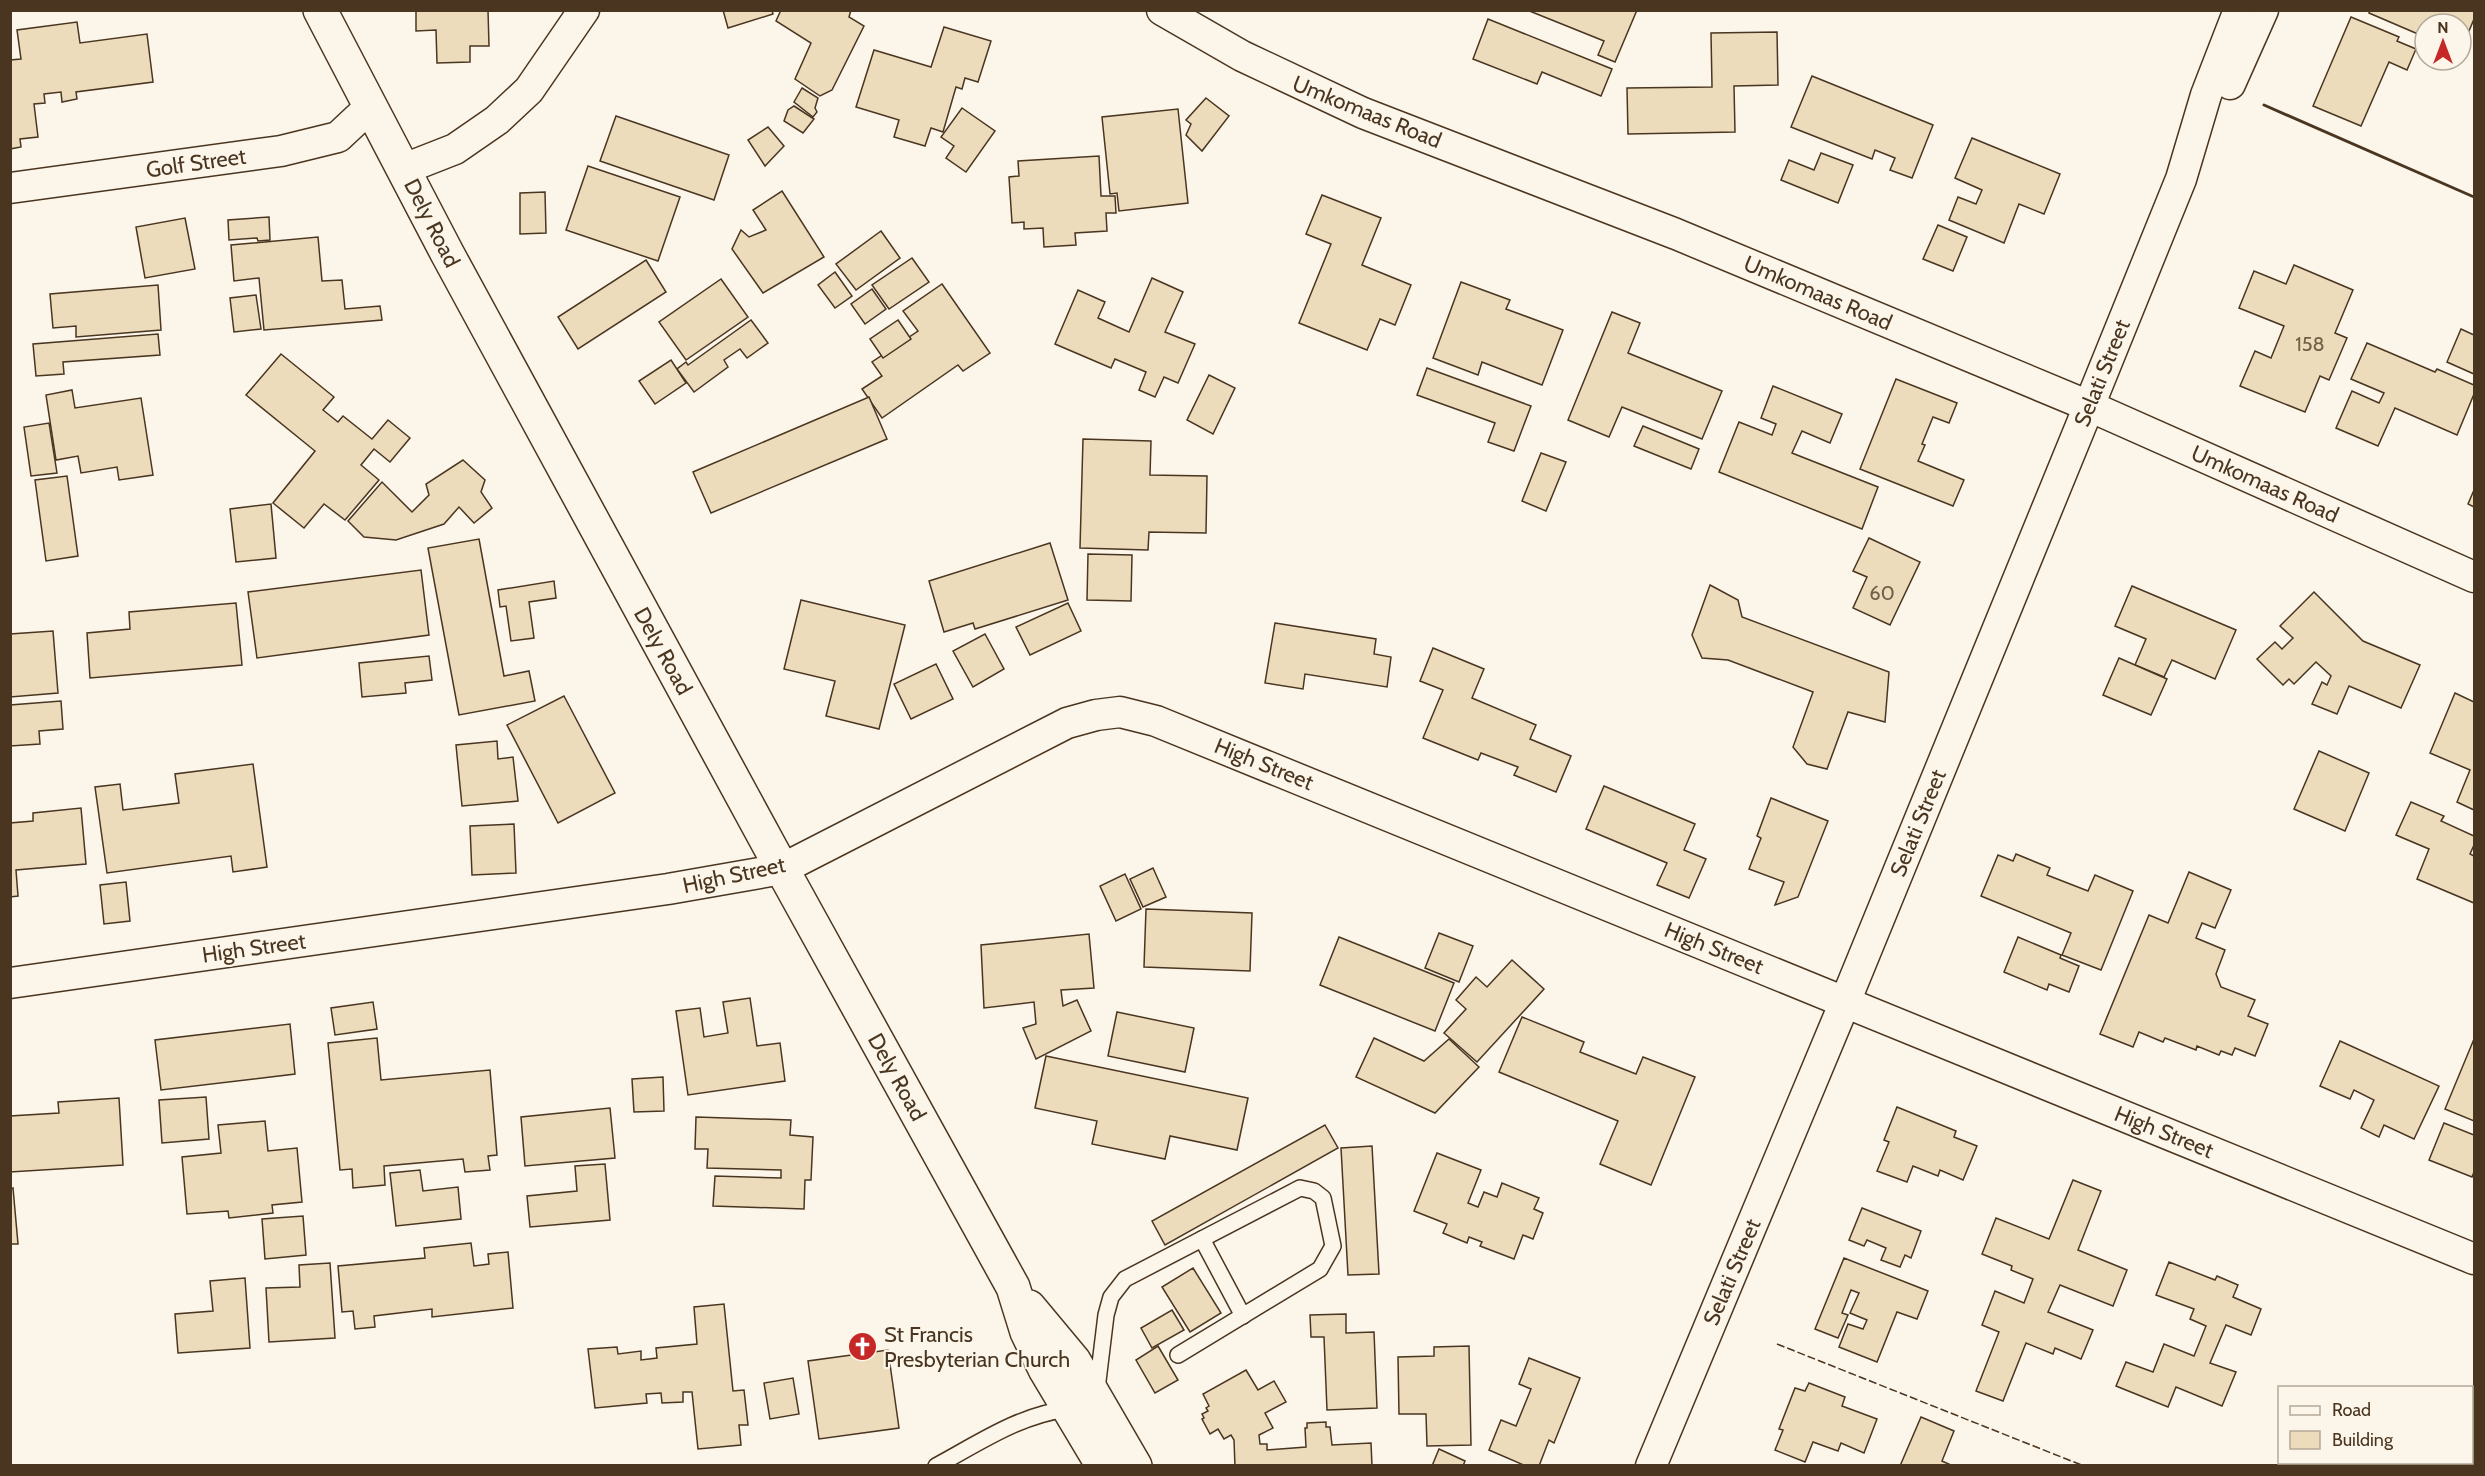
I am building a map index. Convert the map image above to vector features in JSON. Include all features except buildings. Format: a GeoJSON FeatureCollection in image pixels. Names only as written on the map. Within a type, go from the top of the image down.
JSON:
{"type":"FeatureCollection","features":[{"type":"Feature","properties":{"kind":"street","name":"Dely Road"},"geometry":{"type":"LineString","coordinates":[[320,10],[369,108],[404,169],[453,264],[1013,1287],[1027,1332],[1045,1369],[1082,1404],[1135,1466]]}},
{"type":"Feature","properties":{"kind":"street"},"geometry":{"type":"LineString","coordinates":[[404,169],[455,149],[497,120],[529,90],[584,10]]}},
{"type":"Feature","properties":{"kind":"street","name":"Umkomaas Road"},"geometry":{"type":"LineString","coordinates":[[1162,10],[1242,56],[1363,113],[1676,234],[2089,406],[2475,577]]}},
{"type":"Feature","properties":{"kind":"street","name":"Selati Street"},"geometry":{"type":"LineString","coordinates":[[1651,1466],[1845,1002],[2181,179],[2206,95],[2239,10]]}},
{"type":"Feature","properties":{"kind":"street","name":"Selati Street"},"geometry":{"type":"LineString","coordinates":[[2181,179],[2225,96],[2263,10]]}},
{"type":"Feature","properties":{"kind":"street","name":"Golf Street"},"geometry":{"type":"LineString","coordinates":[[10,188],[281,151],[338,137],[369,108]]}},
{"type":"Feature","properties":{"kind":"street","name":"High Street"},"geometry":{"type":"LineString","coordinates":[[10,983],[668,889],[782,868],[1067,723],[1096,715],[1120,712],[1156,720],[2475,1259]]}},
{"type":"Feature","properties":{"kind":"street","name":"Dely Road"},"geometry":{"type":"LineString","coordinates":[[1082,1404],[1103,1466]]}},
{"type":"Feature","properties":{"kind":"lane"},"geometry":{"type":"LineString","coordinates":[[936,1466],[1020,1420],[1036,1414],[1082,1404],[1111,1297],[1125,1279],[1300,1188],[1314,1191],[1323,1198],[1333,1246],[1320,1269],[1178,1355]]}},
{"type":"Feature","properties":{"kind":"lane"},"geometry":{"type":"LineString","coordinates":[[1202,1239],[1243,1316]]}},
{"type":"Feature","properties":{"kind":"fence"},"geometry":{"type":"LineString","coordinates":[[1777,1344],[2084,1466]]}},
{"type":"Feature","properties":{"kind":"wall"},"geometry":{"type":"LineString","coordinates":[[2264,105],[2474,197]]}},
{"type":"Feature","properties":{"kind":"place","name":"St Francis Presbyterian Church"},"geometry":{"type":"Point","coordinates":[863,1347]}}]}
